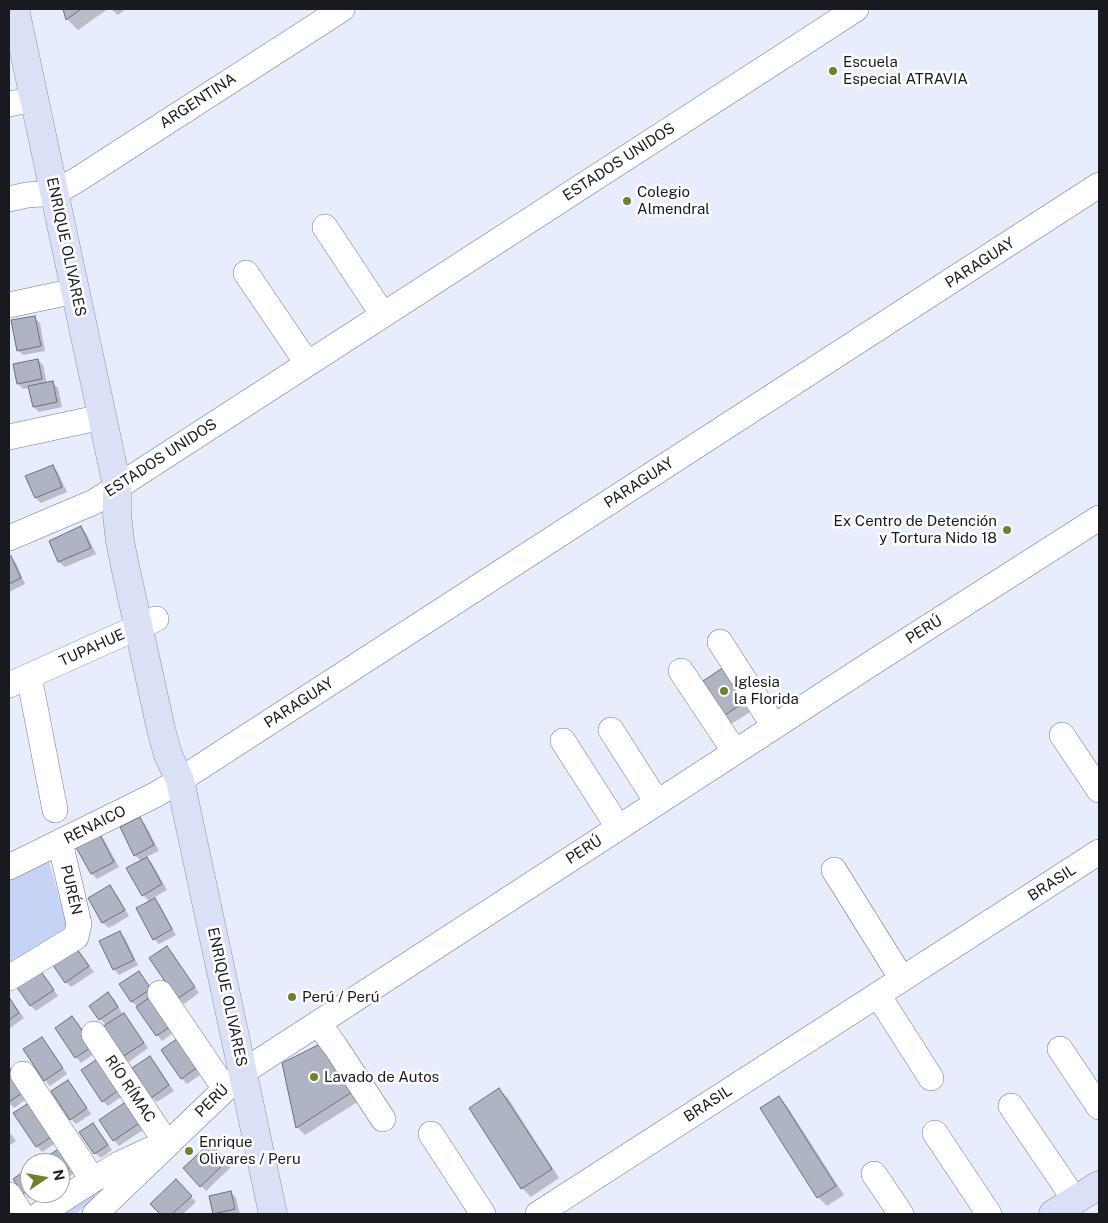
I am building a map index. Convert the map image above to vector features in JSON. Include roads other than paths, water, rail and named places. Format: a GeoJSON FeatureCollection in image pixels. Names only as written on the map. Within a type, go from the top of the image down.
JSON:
{"type":"FeatureCollection","features":[{"type":"Feature","properties":{"kind":"main road","name":"ENRIQUE OLIVARES"},"geometry":{"type":"LineString","coordinates":[[15,9],[22,101],[54,193],[117,486],[129,509],[138,534],[147,623],[180,731],[180,780],[234,1080],[273,1214]]}},
{"type":"Feature","properties":{"kind":"main road"},"geometry":{"type":"LineString","coordinates":[[1064,1207],[1099,1185]]}},
{"type":"Feature","properties":{"kind":"street","name":"ARGENTINA"},"geometry":{"type":"LineString","coordinates":[[54,193],[342,9]]}},
{"type":"Feature","properties":{"kind":"street","name":"ESTADOS UNIDOS"},"geometry":{"type":"LineString","coordinates":[[9,538],[94,502],[856,9]]}},
{"type":"Feature","properties":{"kind":"street","name":"PARAGUAY"},"geometry":{"type":"LineString","coordinates":[[180,780],[1099,185]]}},
{"type":"Feature","properties":{"kind":"street"},"geometry":{"type":"LineString","coordinates":[[9,199],[27,195],[54,193]]}},
{"type":"Feature","properties":{"kind":"street"},"geometry":{"type":"LineString","coordinates":[[325,227],[383,315]]}},
{"type":"Feature","properties":{"kind":"street"},"geometry":{"type":"LineString","coordinates":[[246,272],[307,364]]}},
{"type":"Feature","properties":{"kind":"street"},"geometry":{"type":"LineString","coordinates":[[9,305],[75,291]]}},
{"type":"Feature","properties":{"kind":"street"},"geometry":{"type":"LineString","coordinates":[[9,437],[102,417]]}},
{"type":"Feature","properties":{"kind":"street","name":"PERÚ"},"geometry":{"type":"LineString","coordinates":[[94,1214],[234,1080],[618,827],[1099,518]]}},
{"type":"Feature","properties":{"kind":"street","name":"TUPAHUE"},"geometry":{"type":"LineString","coordinates":[[55,810],[19,680],[147,623]]}},
{"type":"Feature","properties":{"kind":"street"},"geometry":{"type":"LineString","coordinates":[[720,642],[774,726]]}},
{"type":"Feature","properties":{"kind":"street"},"geometry":{"type":"LineString","coordinates":[[680,671],[735,752]]}},
{"type":"Feature","properties":{"kind":"street"},"geometry":{"type":"LineString","coordinates":[[610,730],[657,802]]}},
{"type":"Feature","properties":{"kind":"street"},"geometry":{"type":"LineString","coordinates":[[1062,735],[1099,790]]}},
{"type":"Feature","properties":{"kind":"street"},"geometry":{"type":"LineString","coordinates":[[563,741],[618,827]]}},
{"type":"Feature","properties":{"kind":"street","name":"RENAICO"},"geometry":{"type":"LineString","coordinates":[[9,867],[155,795],[180,780]]}},
{"type":"Feature","properties":{"kind":"street","name":"PURÉN"},"geometry":{"type":"LineString","coordinates":[[9,978],[76,937],[79,924],[60,842]]}},
{"type":"Feature","properties":{"kind":"street","name":"BRASIL"},"geometry":{"type":"LineString","coordinates":[[538,1214],[1099,852]]}},
{"type":"Feature","properties":{"kind":"street"},"geometry":{"type":"LineString","coordinates":[[834,870],[902,979]]}},
{"type":"Feature","properties":{"kind":"street"},"geometry":{"type":"LineString","coordinates":[[160,993],[234,1080]]}},
{"type":"Feature","properties":{"kind":"street"},"geometry":{"type":"LineString","coordinates":[[878,995],[931,1078]]}},
{"type":"Feature","properties":{"kind":"street"},"geometry":{"type":"LineString","coordinates":[[318,1023],[384,1120]]}},
{"type":"Feature","properties":{"kind":"street","name":"RÍO RÍMAC"},"geometry":{"type":"LineString","coordinates":[[94,1034],[167,1144]]}},
{"type":"Feature","properties":{"kind":"street"},"geometry":{"type":"LineString","coordinates":[[1060,1049],[1099,1107]]}},
{"type":"Feature","properties":{"kind":"street"},"geometry":{"type":"LineString","coordinates":[[23,1074],[93,1180]]}},
{"type":"Feature","properties":{"kind":"street"},"geometry":{"type":"LineString","coordinates":[[1011,1106],[1064,1207]]}},
{"type":"Feature","properties":{"kind":"street"},"geometry":{"type":"LineString","coordinates":[[935,1133],[989,1214]]}},
{"type":"Feature","properties":{"kind":"street"},"geometry":{"type":"LineString","coordinates":[[431,1134],[483,1214]]}},
{"type":"Feature","properties":{"kind":"street"},"geometry":{"type":"LineString","coordinates":[[40,1214],[120,1164],[149,1150],[167,1144]]}},
{"type":"Feature","properties":{"kind":"street"},"geometry":{"type":"LineString","coordinates":[[874,1174],[901,1214]]}},
{"type":"Feature","properties":{"kind":"street"},"geometry":{"type":"LineString","coordinates":[[9,1195],[21,1214]]}},
{"type":"Feature","properties":{"kind":"place","name":"Escuela Especial ATRAVIA"},"geometry":{"type":"Point","coordinates":[833,71]}},
{"type":"Feature","properties":{"kind":"place","name":"Colegio Almendral"},"geometry":{"type":"Point","coordinates":[627,201]}},
{"type":"Feature","properties":{"kind":"place","name":"Ex Centro de Detención y Tortura Nido 18"},"geometry":{"type":"Point","coordinates":[1007,530]}},
{"type":"Feature","properties":{"kind":"place","name":"Iglesia la Florida"},"geometry":{"type":"Point","coordinates":[724,691]}},
{"type":"Feature","properties":{"kind":"place","name":"Perú / Perú"},"geometry":{"type":"Point","coordinates":[292,997]}},
{"type":"Feature","properties":{"kind":"place","name":"Lavado de Autos"},"geometry":{"type":"Point","coordinates":[314,1077]}},
{"type":"Feature","properties":{"kind":"place","name":"Enrique Olivares / Peru"},"geometry":{"type":"Point","coordinates":[189,1151]}}]}
